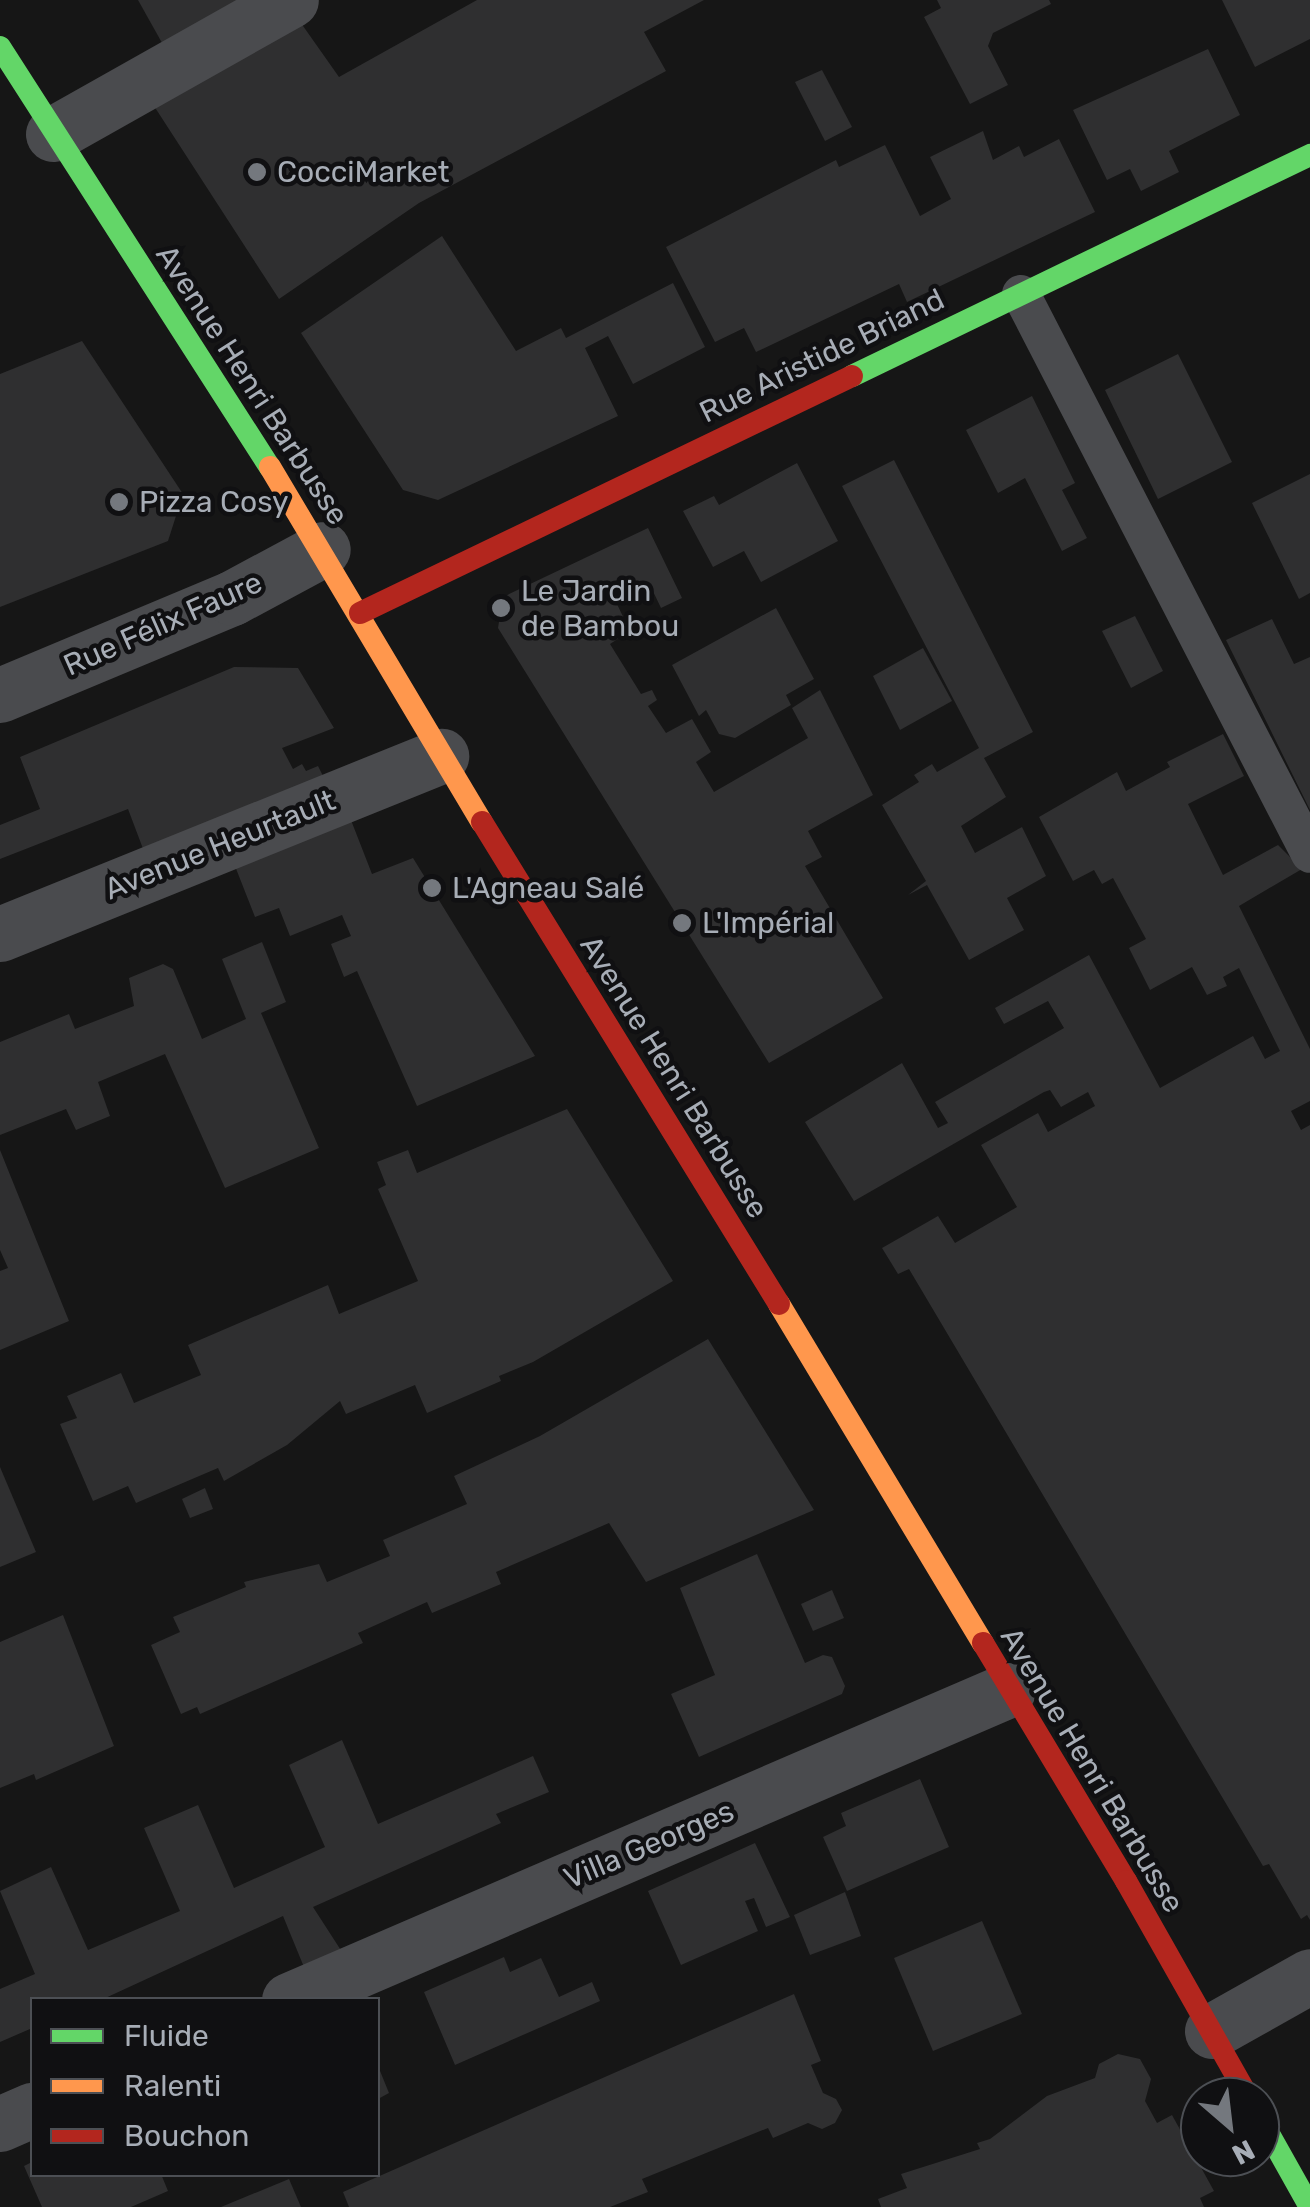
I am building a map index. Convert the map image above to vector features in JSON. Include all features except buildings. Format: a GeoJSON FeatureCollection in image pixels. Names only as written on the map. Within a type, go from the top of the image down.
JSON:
{"type":"FeatureCollection","features":[{"type":"Feature","properties":{"kind":"main road","name":"Avenue Henri Barbusse"},"geometry":{"type":"LineString","coordinates":[[0,47],[323,548],[441,756],[704,1180],[1237,2077]]}},
{"type":"Feature","properties":{"kind":"main road","name":"Rue Aristide Briand"},"geometry":{"type":"LineString","coordinates":[[360,612],[1310,155]]}},
{"type":"Feature","properties":{"kind":"main road"},"geometry":{"type":"LineString","coordinates":[[1280,2154],[1310,2207]]}},
{"type":"Feature","properties":{"kind":"street"},"geometry":{"type":"LineString","coordinates":[[54,134],[291,0]]}},
{"type":"Feature","properties":{"kind":"street","name":"Rue Félix Faure"},"geometry":{"type":"LineString","coordinates":[[0,694],[232,598],[323,548]]}},
{"type":"Feature","properties":{"kind":"street","name":"Avenue Heurtault"},"geometry":{"type":"LineString","coordinates":[[0,934],[441,756]]}},
{"type":"Feature","properties":{"kind":"street","name":"Villa Georges"},"geometry":{"type":"LineString","coordinates":[[296,1997],[1008,1690]]}},
{"type":"Feature","properties":{"kind":"street"},"geometry":{"type":"LineString","coordinates":[[1212,2032],[1310,1976]]}},
{"type":"Feature","properties":{"kind":"street"},"geometry":{"type":"LineString","coordinates":[[0,2124],[30,2111]]}},
{"type":"Feature","properties":{"kind":"lane"},"geometry":{"type":"LineString","coordinates":[[1021,294],[1310,854]]}},
{"type":"Feature","properties":{"kind":"traffic: fast"},"geometry":{"type":"LineString","coordinates":[[0,47],[270,467]]}},
{"type":"Feature","properties":{"kind":"traffic: fast"},"geometry":{"type":"LineString","coordinates":[[852,376],[1310,155]]}},
{"type":"Feature","properties":{"kind":"traffic: fast"},"geometry":{"type":"LineString","coordinates":[[1280,2154],[1310,2207]]}},
{"type":"Feature","properties":{"kind":"traffic: slow"},"geometry":{"type":"LineString","coordinates":[[270,467],[482,822]]}},
{"type":"Feature","properties":{"kind":"traffic: slow"},"geometry":{"type":"LineString","coordinates":[[779,1304],[983,1643]]}},
{"type":"Feature","properties":{"kind":"traffic: jam"},"geometry":{"type":"LineString","coordinates":[[360,613],[852,376]]}},
{"type":"Feature","properties":{"kind":"traffic: jam"},"geometry":{"type":"LineString","coordinates":[[482,822],[779,1304]]}},
{"type":"Feature","properties":{"kind":"traffic: jam"},"geometry":{"type":"LineString","coordinates":[[983,1643],[1126,1881],[1237,2077]]}},
{"type":"Feature","properties":{"kind":"place","name":"CocciMarket"},"geometry":{"type":"Point","coordinates":[257,172]}},
{"type":"Feature","properties":{"kind":"place","name":"Pizza Cosy"},"geometry":{"type":"Point","coordinates":[119,502]}},
{"type":"Feature","properties":{"kind":"place","name":"Le Jardin de Bambou"},"geometry":{"type":"Point","coordinates":[501,608]}},
{"type":"Feature","properties":{"kind":"place","name":"L'Agneau Salé"},"geometry":{"type":"Point","coordinates":[432,888]}},
{"type":"Feature","properties":{"kind":"place","name":"L'Impérial"},"geometry":{"type":"Point","coordinates":[682,923]}}]}
